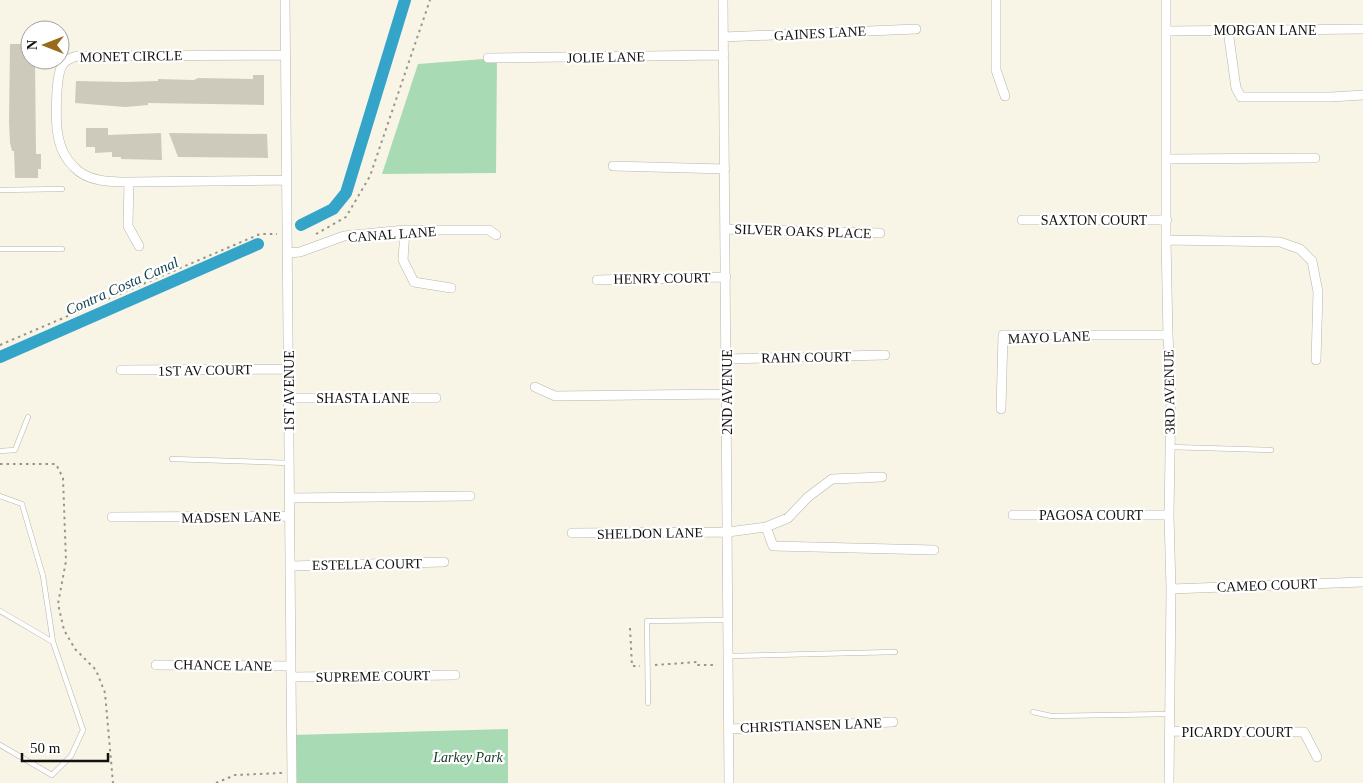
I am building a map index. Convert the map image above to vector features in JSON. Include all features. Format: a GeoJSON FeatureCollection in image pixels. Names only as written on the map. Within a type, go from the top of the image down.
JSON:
{"type":"FeatureCollection","features":[{"type":"Feature","properties":{"kind":"street","name":"1ST AVENUE"},"geometry":{"type":"LineString","coordinates":[[285,0],[292,783]]}},
{"type":"Feature","properties":{"kind":"street","name":"2ND AVENUE"},"geometry":{"type":"LineString","coordinates":[[723,0],[729,783]]}},
{"type":"Feature","properties":{"kind":"street"},"geometry":{"type":"LineString","coordinates":[[996,0],[996,70],[1005,96]]}},
{"type":"Feature","properties":{"kind":"street","name":"3RD AVENUE"},"geometry":{"type":"LineString","coordinates":[[1166,0],[1168,160],[1166,240],[1171,394],[1169,514],[1171,589],[1170,783]]}},
{"type":"Feature","properties":{"kind":"street","name":"GAINES LANE"},"geometry":{"type":"LineString","coordinates":[[723,38],[916,29]]}},
{"type":"Feature","properties":{"kind":"street","name":"MORGAN LANE"},"geometry":{"type":"LineString","coordinates":[[1166,31],[1363,29]]}},
{"type":"Feature","properties":{"kind":"street"},"geometry":{"type":"LineString","coordinates":[[1228,30],[1236,88],[1241,96],[1331,98],[1363,95]]}},
{"type":"Feature","properties":{"kind":"street","name":"MONET CIRCLE"},"geometry":{"type":"LineString","coordinates":[[285,55],[69,58],[62,65],[58,79],[58,140],[64,154],[75,168],[90,177],[106,182],[286,180]]}},
{"type":"Feature","properties":{"kind":"street","name":"JOLIE LANE"},"geometry":{"type":"LineString","coordinates":[[488,58],[724,55]]}},
{"type":"Feature","properties":{"kind":"street"},"geometry":{"type":"LineString","coordinates":[[1168,160],[1315,158]]}},
{"type":"Feature","properties":{"kind":"street"},"geometry":{"type":"LineString","coordinates":[[613,166],[725,169]]}},
{"type":"Feature","properties":{"kind":"street"},"geometry":{"type":"LineString","coordinates":[[129,182],[128,226],[139,246]]}},
{"type":"Feature","properties":{"kind":"street","name":"SAXTON COURT"},"geometry":{"type":"LineString","coordinates":[[1022,220],[1167,220]]}},
{"type":"Feature","properties":{"kind":"street","name":"SILVER OAKS PLACE"},"geometry":{"type":"LineString","coordinates":[[726,229],[880,234]]}},
{"type":"Feature","properties":{"kind":"street"},"geometry":{"type":"LineString","coordinates":[[405,230],[403,260],[414,282],[451,288]]}},
{"type":"Feature","properties":{"kind":"street","name":"CANAL LANE"},"geometry":{"type":"LineString","coordinates":[[288,253],[300,252],[344,236],[405,230],[489,230],[496,235]]}},
{"type":"Feature","properties":{"kind":"street"},"geometry":{"type":"LineString","coordinates":[[1166,240],[1280,242],[1300,249],[1312,261],[1318,292],[1316,360]]}},
{"type":"Feature","properties":{"kind":"street","name":"HENRY COURT"},"geometry":{"type":"LineString","coordinates":[[597,280],[726,277]]}},
{"type":"Feature","properties":{"kind":"street","name":"MAYO LANE"},"geometry":{"type":"LineString","coordinates":[[1001,409],[1003,335],[1168,335]]}},
{"type":"Feature","properties":{"kind":"street","name":"RAHN COURT"},"geometry":{"type":"LineString","coordinates":[[727,358],[885,355]]}},
{"type":"Feature","properties":{"kind":"street","name":"1ST AV COURT"},"geometry":{"type":"LineString","coordinates":[[121,370],[289,369]]}},
{"type":"Feature","properties":{"kind":"street"},"geometry":{"type":"LineString","coordinates":[[536,387],[556,396],[727,394]]}},
{"type":"Feature","properties":{"kind":"street","name":"SHASTA LANE"},"geometry":{"type":"LineString","coordinates":[[289,398],[436,398]]}},
{"type":"Feature","properties":{"kind":"street","name":"SHELDON LANE"},"geometry":{"type":"LineString","coordinates":[[572,533],[728,532],[766,527],[788,518],[808,497],[832,479],[882,477]]}},
{"type":"Feature","properties":{"kind":"street"},"geometry":{"type":"LineString","coordinates":[[289,498],[470,496]]}},
{"type":"Feature","properties":{"kind":"street","name":"PAGOSA COURT"},"geometry":{"type":"LineString","coordinates":[[1013,514],[1169,514]]}},
{"type":"Feature","properties":{"kind":"street","name":"MADSEN LANE"},"geometry":{"type":"LineString","coordinates":[[112,517],[289,516]]}},
{"type":"Feature","properties":{"kind":"street"},"geometry":{"type":"LineString","coordinates":[[766,527],[773,546],[934,550]]}},
{"type":"Feature","properties":{"kind":"street","name":"ESTELLA COURT"},"geometry":{"type":"LineString","coordinates":[[290,566],[444,562]]}},
{"type":"Feature","properties":{"kind":"street","name":"CAMEO COURT"},"geometry":{"type":"LineString","coordinates":[[1171,589],[1363,582]]}},
{"type":"Feature","properties":{"kind":"street","name":"CHANCE LANE"},"geometry":{"type":"LineString","coordinates":[[156,665],[291,666]]}},
{"type":"Feature","properties":{"kind":"street","name":"SUPREME COURT"},"geometry":{"type":"LineString","coordinates":[[290,677],[456,675]]}},
{"type":"Feature","properties":{"kind":"street","name":"CHRISTIANSEN LANE"},"geometry":{"type":"LineString","coordinates":[[728,729],[893,722]]}},
{"type":"Feature","properties":{"kind":"street","name":"PICARDY COURT"},"geometry":{"type":"LineString","coordinates":[[1171,732],[1304,732],[1317,758]]}},
{"type":"Feature","properties":{"kind":"lane"},"geometry":{"type":"LineString","coordinates":[[0,190],[62,189]]}},
{"type":"Feature","properties":{"kind":"lane"},"geometry":{"type":"LineString","coordinates":[[0,249],[62,249]]}},
{"type":"Feature","properties":{"kind":"lane"},"geometry":{"type":"LineString","coordinates":[[0,451],[15,450],[28,417]]}},
{"type":"Feature","properties":{"kind":"lane"},"geometry":{"type":"LineString","coordinates":[[1170,447],[1271,450]]}},
{"type":"Feature","properties":{"kind":"lane"},"geometry":{"type":"LineString","coordinates":[[172,459],[289,463]]}},
{"type":"Feature","properties":{"kind":"lane"},"geometry":{"type":"LineString","coordinates":[[0,496],[22,504],[43,576],[53,642],[83,730],[71,756],[52,775],[0,745]]}},
{"type":"Feature","properties":{"kind":"lane"},"geometry":{"type":"LineString","coordinates":[[0,611],[53,642]]}},
{"type":"Feature","properties":{"kind":"lane"},"geometry":{"type":"LineString","coordinates":[[648,703],[647,621],[728,620]]}},
{"type":"Feature","properties":{"kind":"lane"},"geometry":{"type":"LineString","coordinates":[[727,656],[895,652]]}},
{"type":"Feature","properties":{"kind":"lane"},"geometry":{"type":"LineString","coordinates":[[1033,712],[1051,716],[1171,714]]}},
{"type":"Feature","properties":{"kind":"path"},"geometry":{"type":"LineString","coordinates":[[314,235],[346,217],[370,176],[430,0]]}},
{"type":"Feature","properties":{"kind":"path"},"geometry":{"type":"LineString","coordinates":[[0,345],[260,234],[287,236]]}},
{"type":"Feature","properties":{"kind":"path"},"geometry":{"type":"LineString","coordinates":[[0,464],[56,464],[63,478],[66,561],[58,604],[64,630],[75,649],[96,670],[105,693],[113,783]]}},
{"type":"Feature","properties":{"kind":"path"},"geometry":{"type":"LineString","coordinates":[[630,628],[632,666],[698,662],[698,665],[717,666]]}},
{"type":"Feature","properties":{"kind":"path"},"geometry":{"type":"LineString","coordinates":[[216,783],[235,776],[292,773]]}},
{"type":"Feature","properties":{"kind":"green space"},"geometry":{"type":"Polygon","coordinates":[[[497,58],[496,173],[382,174],[418,64],[497,58]]]}},
{"type":"Feature","properties":{"kind":"green space","name":"Larkey Park"},"geometry":{"type":"Polygon","coordinates":[[[508,729],[508,783],[292,783],[291,735],[508,729]]]}},
{"type":"Feature","properties":{"kind":"building"},"geometry":{"type":"Polygon","coordinates":[[[10,44],[20,44],[20,70],[35,70],[36,154],[41,154],[41,169],[38,169],[38,178],[15,178],[14,151],[12,151],[10,143],[10,44]]]}},
{"type":"Feature","properties":{"kind":"building"},"geometry":{"type":"Polygon","coordinates":[[[253,75],[264,75],[264,105],[148,103],[148,105],[125,107],[75,103],[76,81],[125,82],[158,81],[158,79],[194,80],[198,78],[253,79],[253,75]]]}},
{"type":"Feature","properties":{"kind":"building"},"geometry":{"type":"Polygon","coordinates":[[[86,128],[108,128],[108,135],[161,133],[162,160],[121,159],[121,157],[112,157],[112,152],[95,153],[95,147],[86,147],[86,128]]]}},
{"type":"Feature","properties":{"kind":"building"},"geometry":{"type":"Polygon","coordinates":[[[169,133],[267,134],[268,158],[178,157],[169,133]]]}},
{"type":"Feature","properties":{"kind":"waterway","name":"Contra Costa Canal"},"geometry":{"type":"LineString","coordinates":[[301,225],[333,209],[346,193],[405,0]]}},
{"type":"Feature","properties":{"kind":"waterway","name":"Contra Costa Canal"},"geometry":{"type":"LineString","coordinates":[[0,357],[258,244]]}}]}
